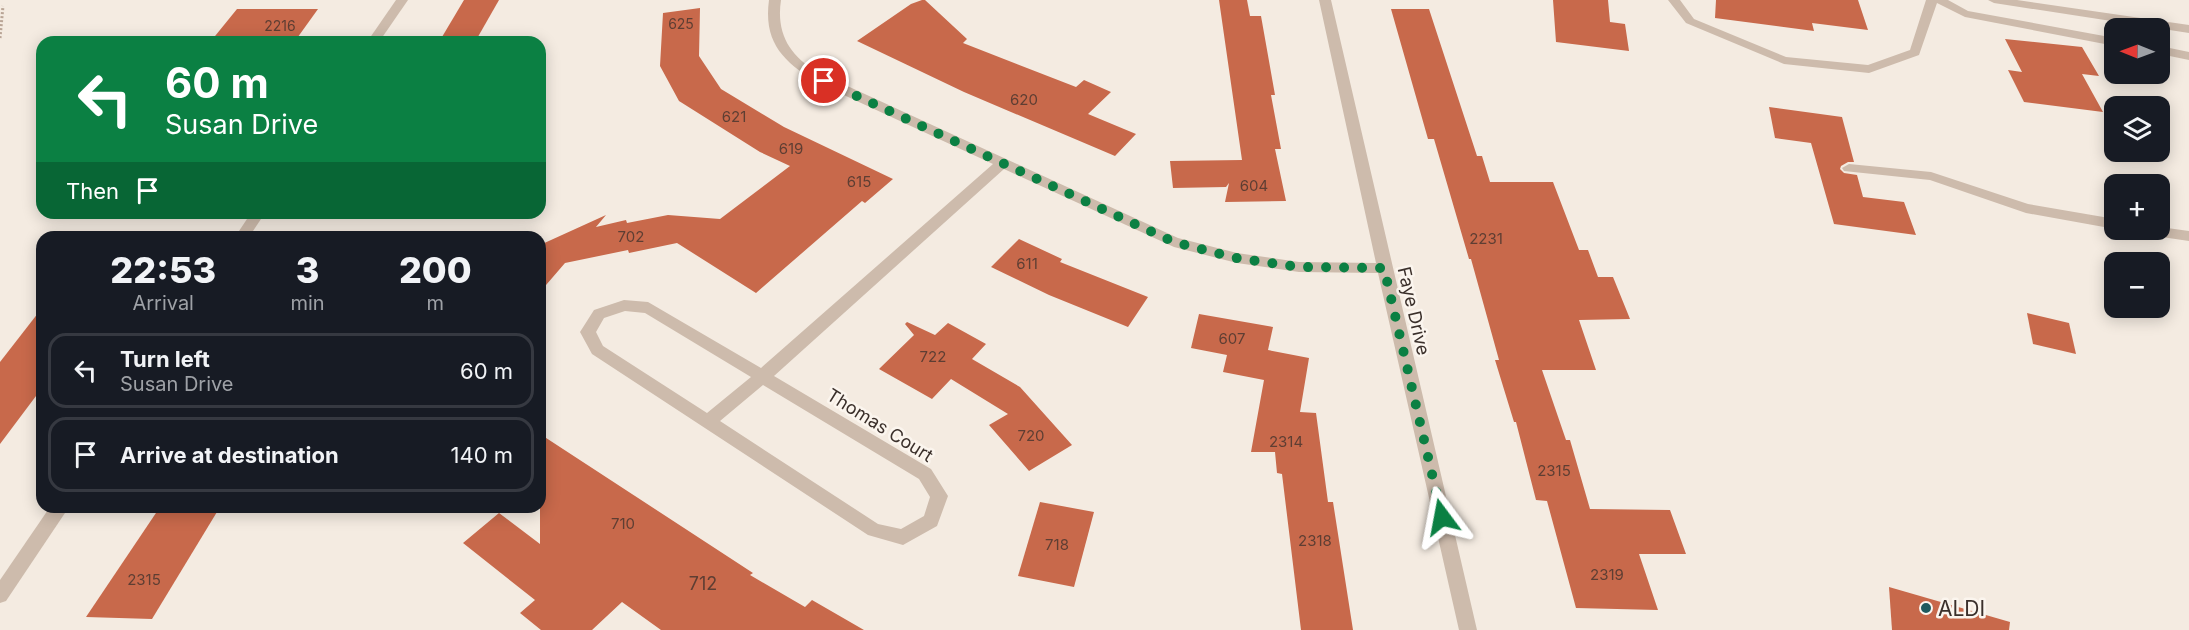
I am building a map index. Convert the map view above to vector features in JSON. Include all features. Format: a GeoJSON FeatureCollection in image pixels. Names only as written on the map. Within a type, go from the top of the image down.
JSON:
{"type":"FeatureCollection","features":[{"type":"Feature","properties":{"kind":"street"},"geometry":{"type":"LineString","coordinates":[[377,36],[402,0]]}},
{"type":"Feature","properties":{"kind":"street"},"geometry":{"type":"LineString","coordinates":[[775,0],[772,12],[778,40],[791,60],[824,81],[1174,242],[1236,258],[1299,267],[1384,268]]}},
{"type":"Feature","properties":{"kind":"street","name":"Faye Drive"},"geometry":{"type":"LineString","coordinates":[[1325,0],[1468,630]]}},
{"type":"Feature","properties":{"kind":"street"},"geometry":{"type":"LineString","coordinates":[[1674,0],[1690,21],[1784,60],[1869,69],[1915,52],[1932,0]]}},
{"type":"Feature","properties":{"kind":"street"},"geometry":{"type":"LineString","coordinates":[[1939,0],[1965,14],[2104,40]]}},
{"type":"Feature","properties":{"kind":"street"},"geometry":{"type":"LineString","coordinates":[[1994,0],[2189,29]]}},
{"type":"Feature","properties":{"kind":"street"},"geometry":{"type":"LineString","coordinates":[[2170,53],[2189,56]]}},
{"type":"Feature","properties":{"kind":"street"},"geometry":{"type":"LineString","coordinates":[[708,422],[763,376],[1002,163]]}},
{"type":"Feature","properties":{"kind":"street"},"geometry":{"type":"LineString","coordinates":[[1849,168],[1931,176],[2026,208],[2104,222]]}},
{"type":"Feature","properties":{"kind":"street"},"geometry":{"type":"LineString","coordinates":[[2170,233],[2189,236]]}},
{"type":"Feature","properties":{"kind":"street","name":"Thomas Court"},"geometry":{"type":"LineString","coordinates":[[624,305],[648,309],[763,376],[925,474],[939,496],[931,521],[903,537],[874,530],[597,350],[588,332],[599,314],[624,305]]}},
{"type":"Feature","properties":{"kind":"street"},"geometry":{"type":"LineString","coordinates":[[0,595],[56,513]]}},
{"type":"Feature","properties":{"kind":"path"},"geometry":{"type":"LineString","coordinates":[[0,38],[3,6]]}},
{"type":"Feature","properties":{"kind":"building"},"geometry":{"type":"Polygon","coordinates":[[[464,0],[499,0],[478,36],[443,36],[464,0]]]}},
{"type":"Feature","properties":{"kind":"building"},"geometry":{"type":"Polygon","coordinates":[[[925,0],[967,39],[963,43],[1076,87],[1084,80],[1111,92],[1088,114],[1136,134],[1115,156],[964,92],[857,41],[911,4],[925,0]]]}},
{"type":"Feature","properties":{"kind":"building"},"geometry":{"type":"Polygon","coordinates":[[[1219,0],[1247,0],[1250,16],[1261,16],[1275,95],[1271,95],[1281,149],[1275,149],[1286,201],[1225,202],[1229,183],[1226,187],[1173,188],[1170,161],[1242,160],[1219,0]]]}},
{"type":"Feature","properties":{"kind":"building"},"geometry":{"type":"Polygon","coordinates":[[[1553,0],[1608,0],[1610,22],[1625,24],[1629,51],[1556,42],[1553,0]]]}},
{"type":"Feature","properties":{"kind":"building"},"geometry":{"type":"Polygon","coordinates":[[[1716,0],[1858,0],[1868,30],[1812,23],[1814,31],[1715,18],[1716,0]]]}},
{"type":"Feature","properties":{"kind":"building"},"geometry":{"type":"Polygon","coordinates":[[[700,8],[699,56],[721,89],[784,127],[893,179],[865,203],[862,201],[756,293],[677,243],[565,263],[546,285],[546,242],[606,215],[596,227],[626,220],[627,223],[668,215],[720,219],[790,166],[760,152],[679,101],[660,66],[663,13],[700,8]]]}},
{"type":"Feature","properties":{"kind":"building"},"geometry":{"type":"Polygon","coordinates":[[[237,9],[318,9],[299,36],[215,36],[237,9]]]}},
{"type":"Feature","properties":{"kind":"building"},"geometry":{"type":"Polygon","coordinates":[[[1391,9],[1429,9],[1477,156],[1482,156],[1490,182],[1553,182],[1579,250],[1588,250],[1598,277],[1613,277],[1630,319],[1579,320],[1596,370],[1542,370],[1566,440],[1570,440],[1590,509],[1670,510],[1686,554],[1639,554],[1658,610],[1576,608],[1547,501],[1536,500],[1516,422],[1514,422],[1495,360],[1499,360],[1471,259],[1469,259],[1434,139],[1428,139],[1391,9]]]}},
{"type":"Feature","properties":{"kind":"building"},"geometry":{"type":"Polygon","coordinates":[[[2005,39],[2082,47],[2099,76],[2082,74],[2103,112],[2024,102],[2008,70],[2022,72],[2005,39]]]}},
{"type":"Feature","properties":{"kind":"building"},"geometry":{"type":"Polygon","coordinates":[[[1769,107],[1842,117],[1854,162],[1848,162],[1840,169],[1844,173],[1857,175],[1863,197],[1904,202],[1916,235],[1834,224],[1811,143],[1775,138],[1769,107]]]}},
{"type":"Feature","properties":{"kind":"building"},"geometry":{"type":"Polygon","coordinates":[[[1019,239],[1062,259],[1060,262],[1148,297],[1128,327],[1049,295],[991,267],[1019,239]]]}},
{"type":"Feature","properties":{"kind":"building"},"geometry":{"type":"Polygon","coordinates":[[[2027,313],[2069,323],[2076,354],[2033,344],[2027,313]]]}},
{"type":"Feature","properties":{"kind":"building"},"geometry":{"type":"Polygon","coordinates":[[[1199,314],[1273,327],[1268,350],[1309,358],[1300,412],[1316,413],[1328,502],[1333,502],[1353,630],[1301,630],[1282,474],[1277,473],[1275,452],[1251,452],[1264,380],[1223,372],[1227,355],[1191,348],[1199,314]]]}},
{"type":"Feature","properties":{"kind":"building"},"geometry":{"type":"Polygon","coordinates":[[[36,316],[36,396],[0,444],[0,362],[36,316]]]}},
{"type":"Feature","properties":{"kind":"building"},"geometry":{"type":"Polygon","coordinates":[[[907,322],[935,335],[948,323],[986,344],[972,359],[1020,387],[1072,445],[1029,471],[989,425],[1008,414],[951,379],[932,399],[879,369],[914,335],[905,324],[907,322]]]}},
{"type":"Feature","properties":{"kind":"building"},"geometry":{"type":"Polygon","coordinates":[[[546,438],[753,573],[750,575],[805,607],[812,600],[864,630],[661,630],[622,602],[592,630],[541,630],[520,613],[535,600],[463,543],[499,513],[540,544],[540,513],[546,513],[546,438]]]}},
{"type":"Feature","properties":{"kind":"building"},"geometry":{"type":"Polygon","coordinates":[[[1040,502],[1094,512],[1074,587],[1018,576],[1040,502]]]}},
{"type":"Feature","properties":{"kind":"building"},"geometry":{"type":"Polygon","coordinates":[[[156,513],[216,513],[152,619],[86,617],[156,513]]]}},
{"type":"Feature","properties":{"kind":"building","name":"ALDI"},"geometry":{"type":"Polygon","coordinates":[[[1889,587],[2010,622],[2009,630],[1892,630],[1889,587]]]}},
{"type":"Feature","properties":{"kind":"place","name":"ALDI"},"geometry":{"type":"Point","coordinates":[1926,608]}},
{"type":"Feature","properties":{"kind":"route"},"geometry":{"type":"LineString","coordinates":[[824,81],[1174,242],[1236,258],[1299,267],[1384,268],[1442,517]]}}]}
